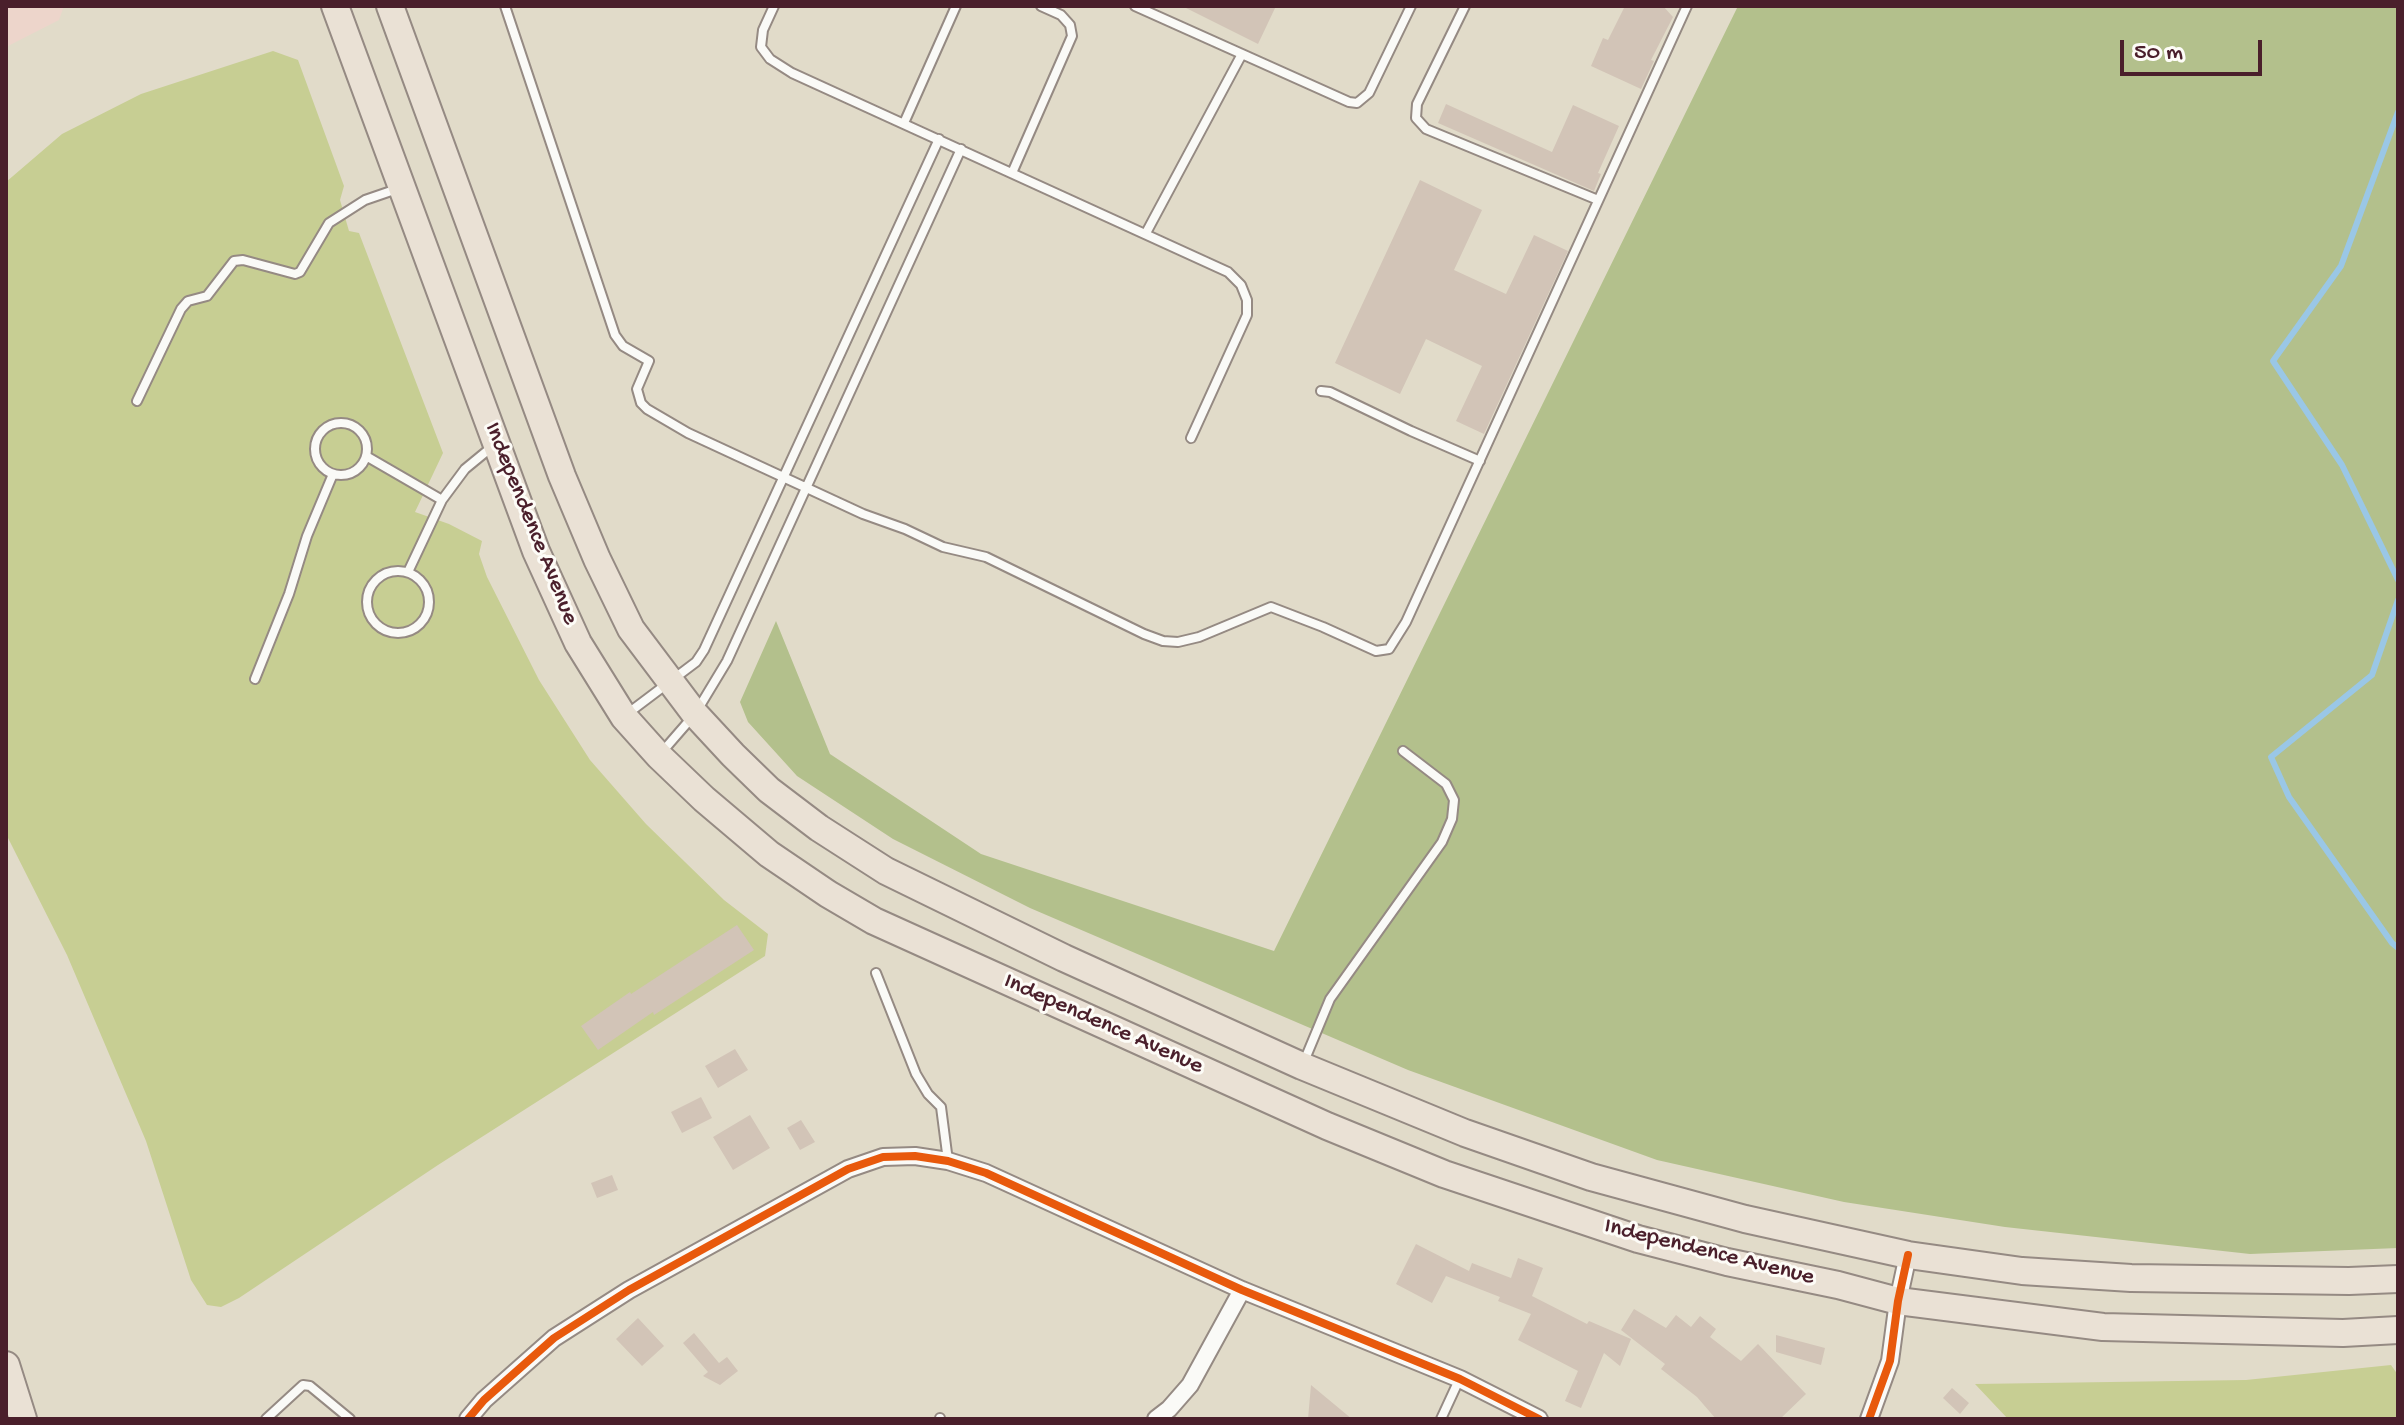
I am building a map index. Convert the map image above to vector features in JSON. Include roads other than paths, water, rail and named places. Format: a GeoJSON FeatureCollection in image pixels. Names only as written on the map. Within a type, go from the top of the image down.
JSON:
{"type":"FeatureCollection","features":[{"type":"Feature","properties":{"kind":"main road","name":"Independence Avenue"},"geometry":{"type":"LineString","coordinates":[[335,6],[536,551],[572,630],[624,717],[659,756],[769,854],[828,894],[874,921],[1327,1126],[1444,1174],[1638,1239],[1898,1301],[2103,1327],[2343,1333],[2398,1330]]}},
{"type":"Feature","properties":{"kind":"main road","name":"Independence Avenue"},"geometry":{"type":"LineString","coordinates":[[390,6],[562,476],[631,629],[695,714],[769,790],[819,828],[886,871],[1064,958],[1302,1066],[1465,1133],[1591,1177],[1745,1219],[1908,1255],[2022,1271],[2131,1278],[2398,1279]]}},
{"type":"Feature","properties":{"kind":"main road"},"geometry":{"type":"LineString","coordinates":[[6,1365],[23,1419]]}},
{"type":"Feature","properties":{"kind":"street"},"geometry":{"type":"LineString","coordinates":[[468,1419],[484,1400],[554,1338],[629,1290],[848,1169],[883,1157],[915,1156],[948,1161],[986,1173],[1242,1290],[1460,1379],[1539,1419]]}},
{"type":"Feature","properties":{"kind":"street"},"geometry":{"type":"LineString","coordinates":[[1869,1419],[1890,1361],[1908,1255]]}},
{"type":"Feature","properties":{"kind":"street"},"geometry":{"type":"LineString","coordinates":[[1157,1419],[1190,1385],[1242,1290]]}},
{"type":"Feature","properties":{"kind":"lane"},"geometry":{"type":"LineString","coordinates":[[505,6],[615,335],[623,346],[649,361],[637,389],[641,403],[647,409],[688,433],[863,514],[943,547],[986,557],[1163,641],[1178,642],[1199,637],[1271,607],[1376,651],[1383,651],[1394,644],[1406,622],[1687,6]]}},
{"type":"Feature","properties":{"kind":"lane"},"geometry":{"type":"LineString","coordinates":[[774,6],[763,30],[761,47],[770,59],[792,73],[1146,233],[1228,272],[1241,285],[1247,300],[1247,315],[1191,438]]}},
{"type":"Feature","properties":{"kind":"lane"},"geometry":{"type":"LineString","coordinates":[[904,123],[956,6]]}},
{"type":"Feature","properties":{"kind":"lane"},"geometry":{"type":"LineString","coordinates":[[1012,173],[1072,36],[1070,25],[1061,15],[1041,6]]}},
{"type":"Feature","properties":{"kind":"lane"},"geometry":{"type":"LineString","coordinates":[[1135,6],[1357,103],[1369,93],[1411,6]]}},
{"type":"Feature","properties":{"kind":"lane"},"geometry":{"type":"LineString","coordinates":[[1465,6],[1417,104],[1416,118],[1426,129],[1598,200]]}},
{"type":"Feature","properties":{"kind":"lane"},"geometry":{"type":"LineString","coordinates":[[1146,233],[1242,54]]}},
{"type":"Feature","properties":{"kind":"lane"},"geometry":{"type":"LineString","coordinates":[[624,717],[696,662],[704,650],[939,139]]}},
{"type":"Feature","properties":{"kind":"lane"},"geometry":{"type":"LineString","coordinates":[[659,756],[695,714],[727,661],[961,149]]}},
{"type":"Feature","properties":{"kind":"lane"},"geometry":{"type":"LineString","coordinates":[[137,401],[181,309],[188,301],[207,296],[234,261],[243,260],[295,274],[300,272],[329,223],[365,200],[402,187]]}},
{"type":"Feature","properties":{"kind":"lane"},"geometry":{"type":"LineString","coordinates":[[1321,391],[1330,392],[1480,461]]}},
{"type":"Feature","properties":{"kind":"lane"},"geometry":{"type":"LineString","coordinates":[[342,423],[358,430],[366,445],[366,456],[362,464],[350,473],[333,474],[324,469],[315,452],[315,443],[326,428],[342,423]]}},
{"type":"Feature","properties":{"kind":"lane"},"geometry":{"type":"LineString","coordinates":[[408,572],[442,500],[465,469],[497,443]]}},
{"type":"Feature","properties":{"kind":"lane"},"geometry":{"type":"LineString","coordinates":[[366,456],[442,500]]}},
{"type":"Feature","properties":{"kind":"lane"},"geometry":{"type":"LineString","coordinates":[[255,679],[333,474]]}},
{"type":"Feature","properties":{"kind":"lane"},"geometry":{"type":"LineString","coordinates":[[386,572],[408,572],[420,580],[426,589],[428,613],[419,626],[410,632],[393,634],[382,630],[368,614],[368,589],[386,572]]}},
{"type":"Feature","properties":{"kind":"lane"},"geometry":{"type":"LineString","coordinates":[[1302,1066],[1330,999],[1442,842],[1452,819],[1454,800],[1446,784],[1403,751]]}},
{"type":"Feature","properties":{"kind":"lane"},"geometry":{"type":"LineString","coordinates":[[876,973],[916,1074],[928,1094],[941,1107],[948,1161]]}},
{"type":"Feature","properties":{"kind":"lane"},"geometry":{"type":"LineString","coordinates":[[1441,1419],[1460,1379]]}},
{"type":"Feature","properties":{"kind":"lane"},"geometry":{"type":"LineString","coordinates":[[266,1419],[303,1385],[310,1386],[350,1419]]}},
{"type":"Feature","properties":{"kind":"waterway"},"geometry":{"type":"LineString","coordinates":[[2398,112],[2341,266],[2273,361],[2342,465],[2398,580]]}},
{"type":"Feature","properties":{"kind":"waterway"},"geometry":{"type":"LineString","coordinates":[[2398,600],[2372,675],[2271,757],[2289,797],[2398,948]]}}]}
